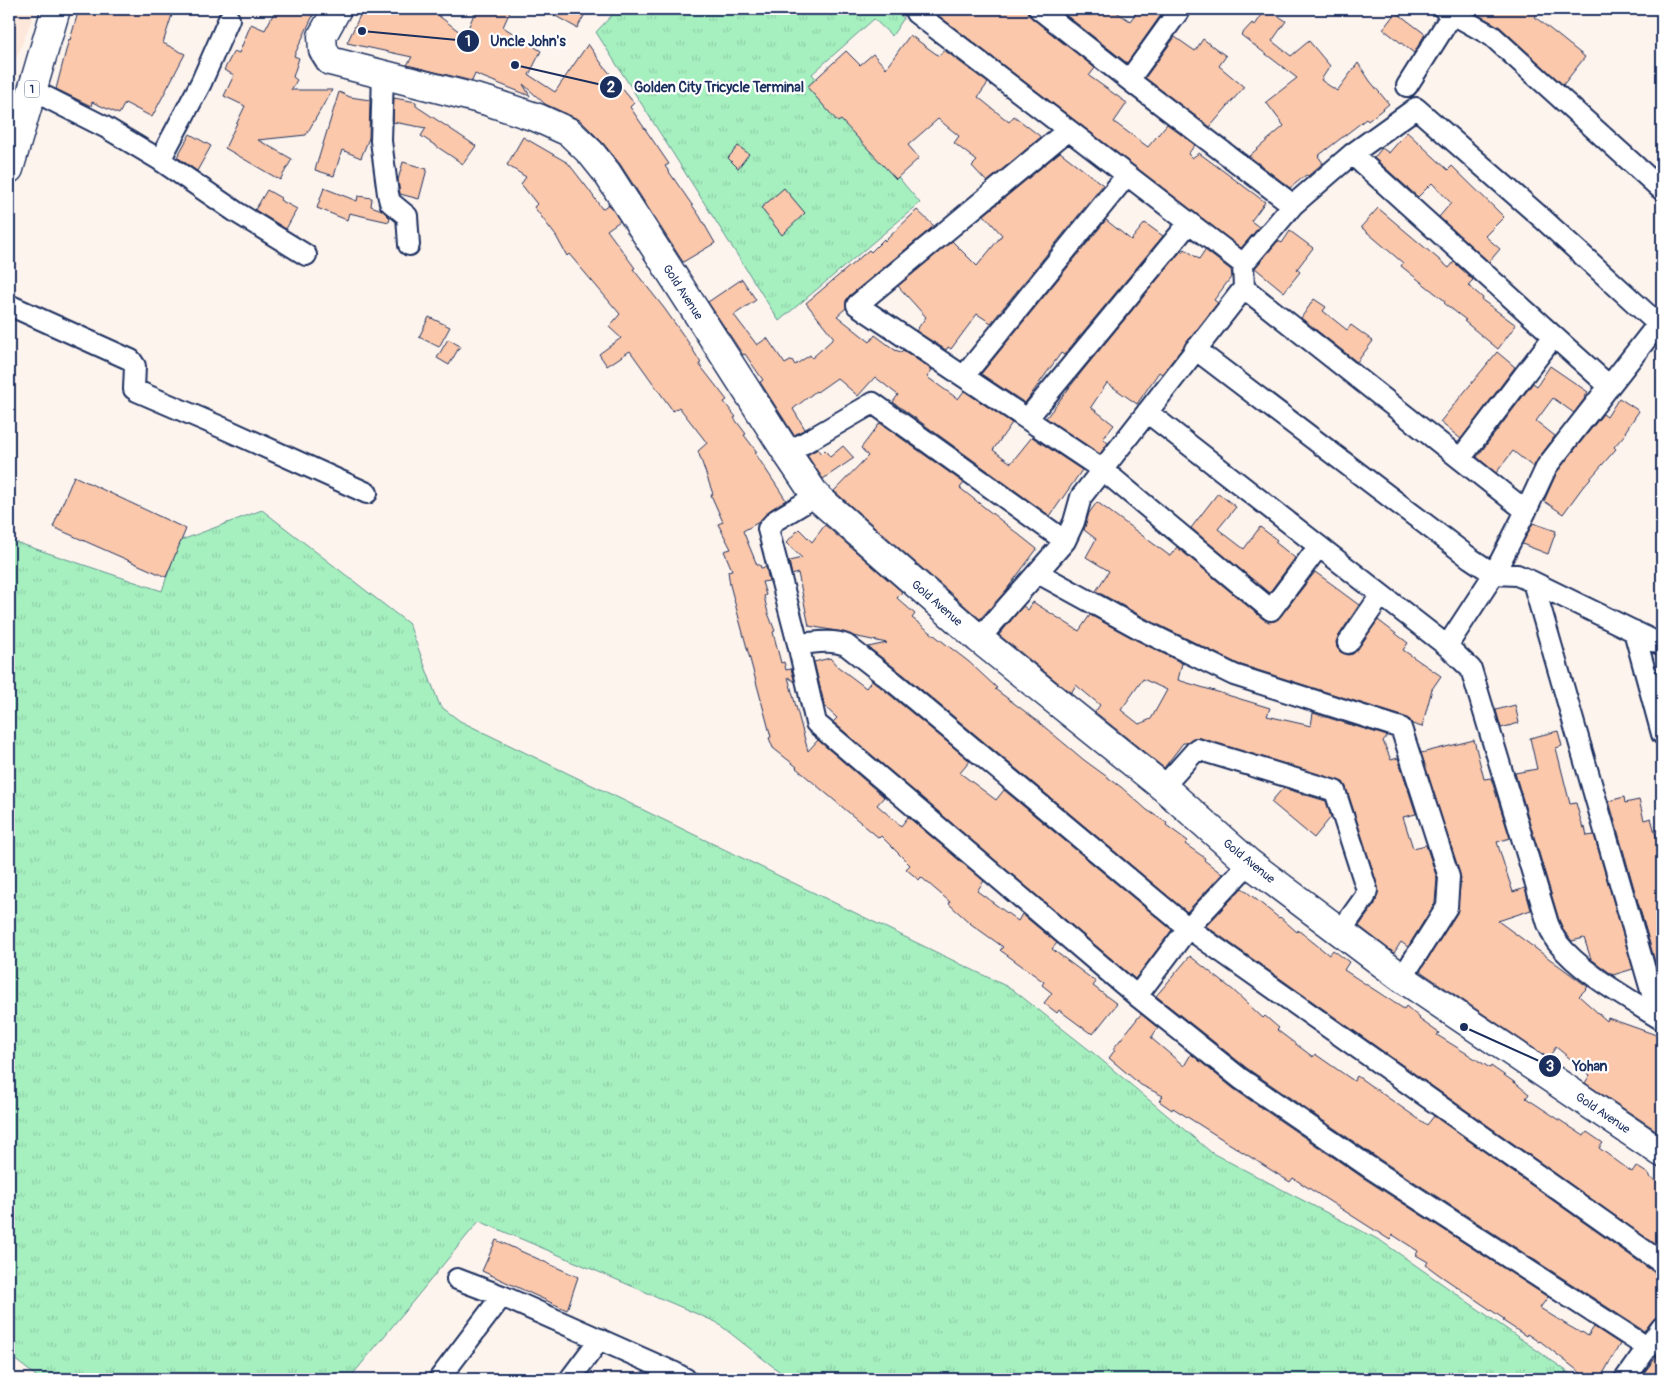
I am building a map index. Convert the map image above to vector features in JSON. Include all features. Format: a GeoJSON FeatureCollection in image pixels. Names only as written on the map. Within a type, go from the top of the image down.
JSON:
{"type":"FeatureCollection","features":[{"type":"Feature","properties":{"kind":"main road","name":"1"},"geometry":{"type":"LineString","coordinates":[[9,169],[56,9]]}},
{"type":"Feature","properties":{"kind":"main road","name":"Gold Avenue"},"geometry":{"type":"LineString","coordinates":[[337,9],[322,36],[322,50],[330,62],[487,101],[538,118],[570,132],[591,153],[607,173],[816,496],[979,640],[1163,787],[1249,863],[1402,978],[1662,1153]]}},
{"type":"Feature","properties":{"kind":"street"},"geometry":{"type":"LineString","coordinates":[[916,9],[916,13],[1243,264]]}},
{"type":"Feature","properties":{"kind":"street"},"geometry":{"type":"LineString","coordinates":[[1040,9],[1293,205]]}},
{"type":"Feature","properties":{"kind":"street"},"geometry":{"type":"LineString","coordinates":[[1130,80],[1178,12],[1175,9]]}},
{"type":"Feature","properties":{"kind":"street"},"geometry":{"type":"LineString","coordinates":[[1407,86],[1449,11],[1492,36],[1662,190]]}},
{"type":"Feature","properties":{"kind":"street"},"geometry":{"type":"LineString","coordinates":[[160,160],[202,82],[229,19]]}},
{"type":"Feature","properties":{"kind":"street"},"geometry":{"type":"LineString","coordinates":[[383,74],[381,141],[386,177],[390,202],[407,216],[409,245]]}},
{"type":"Feature","properties":{"kind":"street"},"geometry":{"type":"LineString","coordinates":[[32,90],[105,127],[160,160],[236,212],[306,255]]}},
{"type":"Feature","properties":{"kind":"street"},"geometry":{"type":"LineString","coordinates":[[979,640],[1066,541],[1081,497],[1244,288],[1243,264],[1293,205],[1352,154],[1416,108],[1544,220],[1658,324],[1547,466],[1494,574],[1447,646]]}},
{"type":"Feature","properties":{"kind":"street"},"geometry":{"type":"LineString","coordinates":[[1068,130],[857,305],[1102,470],[1271,610],[1319,546]]}},
{"type":"Feature","properties":{"kind":"street"},"geometry":{"type":"LineString","coordinates":[[1352,154],[1609,386]]}},
{"type":"Feature","properties":{"kind":"street"},"geometry":{"type":"LineString","coordinates":[[964,376],[1127,175]]}},
{"type":"Feature","properties":{"kind":"street"},"geometry":{"type":"LineString","coordinates":[[1027,419],[1189,223]]}},
{"type":"Feature","properties":{"kind":"street"},"geometry":{"type":"LineString","coordinates":[[1244,288],[1526,511]]}},
{"type":"Feature","properties":{"kind":"street"},"geometry":{"type":"LineString","coordinates":[[9,305],[132,360],[135,366],[134,390],[367,493]]}},
{"type":"Feature","properties":{"kind":"street"},"geometry":{"type":"LineString","coordinates":[[1460,459],[1554,336]]}},
{"type":"Feature","properties":{"kind":"street"},"geometry":{"type":"LineString","coordinates":[[1195,349],[1462,552],[1494,574],[1517,575],[1662,645]]}},
{"type":"Feature","properties":{"kind":"street"},"geometry":{"type":"LineString","coordinates":[[787,453],[873,403],[1066,541]]}},
{"type":"Feature","properties":{"kind":"street"},"geometry":{"type":"LineString","coordinates":[[1147,412],[1447,646],[1471,669],[1548,924],[1556,941],[1570,956],[1602,982],[1661,1019]]}},
{"type":"Feature","properties":{"kind":"street"},"geometry":{"type":"LineString","coordinates":[[816,496],[776,520],[768,529],[798,644],[816,723],[1137,996],[1242,1079],[1361,1162],[1648,1348]]}},
{"type":"Feature","properties":{"kind":"street"},"geometry":{"type":"LineString","coordinates":[[1038,573],[1142,630],[1234,675],[1401,728],[1449,877],[1447,907],[1402,978]]}},
{"type":"Feature","properties":{"kind":"street"},"geometry":{"type":"LineString","coordinates":[[1533,582],[1661,1019]]}},
{"type":"Feature","properties":{"kind":"street"},"geometry":{"type":"LineString","coordinates":[[1348,643],[1382,595]]}},
{"type":"Feature","properties":{"kind":"street"},"geometry":{"type":"LineString","coordinates":[[1634,631],[1662,734]]}},
{"type":"Feature","properties":{"kind":"street"},"geometry":{"type":"LineString","coordinates":[[798,644],[838,642],[846,645],[889,678],[1188,928],[1662,1264]]}},
{"type":"Feature","properties":{"kind":"street"},"geometry":{"type":"LineString","coordinates":[[1163,787],[1197,749],[1335,791],[1367,890],[1340,932]]}},
{"type":"Feature","properties":{"kind":"street"},"geometry":{"type":"LineString","coordinates":[[1137,996],[1188,928],[1249,863]]}},
{"type":"Feature","properties":{"kind":"street"},"geometry":{"type":"LineString","coordinates":[[457,1280],[502,1296],[675,1372],[686,1379]]}},
{"type":"Feature","properties":{"kind":"street"},"geometry":{"type":"LineString","coordinates":[[439,1379],[502,1296]]}},
{"type":"Feature","properties":{"kind":"street"},"geometry":{"type":"LineString","coordinates":[[1625,1379],[1662,1327]]}},
{"type":"Feature","properties":{"kind":"street"},"geometry":{"type":"LineString","coordinates":[[570,1379],[600,1340]]}},
{"type":"Feature","properties":{"kind":"shaded area"},"geometry":{"type":"Polygon","coordinates":[[[9,9],[36,9],[9,77],[9,9]]]}},
{"type":"Feature","properties":{"kind":"green space"},"geometry":{"type":"Polygon","coordinates":[[[618,9],[892,9],[904,18],[892,36],[874,19],[812,74],[920,203],[779,321],[596,32],[618,9]]]}},
{"type":"Feature","properties":{"kind":"green space"},"geometry":{"type":"Polygon","coordinates":[[[262,510],[409,624],[440,706],[460,721],[1012,989],[1092,1052],[1212,1153],[1381,1241],[1575,1377],[1575,1379],[789,1379],[716,1322],[479,1221],[349,1379],[40,1379],[9,1355],[9,540],[162,591],[179,541],[262,510]]]}},
{"type":"Feature","properties":{"kind":"building"},"geometry":{"type":"Polygon","coordinates":[[[79,9],[152,9],[172,15],[163,43],[185,54],[152,117],[125,103],[119,114],[92,102],[91,106],[56,89],[79,9]]]}},
{"type":"Feature","properties":{"kind":"building"},"geometry":{"type":"Polygon","coordinates":[[[276,9],[316,9],[294,56],[299,58],[293,77],[297,80],[291,90],[332,90],[306,135],[258,140],[292,159],[280,180],[225,148],[245,106],[224,96],[234,75],[224,70],[234,51],[239,53],[251,24],[265,30],[276,9]]]}},
{"type":"Feature","properties":{"kind":"building"},"geometry":{"type":"Polygon","coordinates":[[[363,9],[430,9],[465,36],[476,9],[511,9],[503,27],[541,51],[529,75],[555,92],[588,44],[634,103],[630,107],[669,164],[665,166],[699,215],[715,243],[683,262],[620,164],[603,143],[580,120],[545,104],[523,84],[530,96],[475,74],[472,81],[407,65],[412,57],[347,43],[363,9]]]}},
{"type":"Feature","properties":{"kind":"building"},"geometry":{"type":"Polygon","coordinates":[[[543,9],[588,9],[577,28],[543,9]]]}},
{"type":"Feature","properties":{"kind":"building"},"geometry":{"type":"Polygon","coordinates":[[[930,9],[1027,9],[1028,14],[1032,18],[1095,68],[1089,76],[1127,103],[1114,122],[1148,147],[1167,124],[1195,145],[1188,154],[1192,158],[1199,153],[1265,202],[1251,221],[1259,227],[1241,248],[930,9]]]}},
{"type":"Feature","properties":{"kind":"building"},"geometry":{"type":"Polygon","coordinates":[[[1058,9],[1112,9],[1130,21],[1139,9],[1163,9],[1163,12],[1127,63],[1058,9]]]}},
{"type":"Feature","properties":{"kind":"building"},"geometry":{"type":"Polygon","coordinates":[[[1266,9],[1286,21],[1272,41],[1291,56],[1309,41],[1330,66],[1321,80],[1337,91],[1358,63],[1389,104],[1318,156],[1323,163],[1290,188],[1249,156],[1284,126],[1266,102],[1297,78],[1241,35],[1252,23],[1255,25],[1266,9]]]}},
{"type":"Feature","properties":{"kind":"building"},"geometry":{"type":"Polygon","coordinates":[[[1468,9],[1541,9],[1535,17],[1585,57],[1563,85],[1500,27],[1468,9]]]}},
{"type":"Feature","properties":{"kind":"building"},"geometry":{"type":"Polygon","coordinates":[[[1396,12],[1425,34],[1414,53],[1383,29],[1396,12]]]}},
{"type":"Feature","properties":{"kind":"building"},"geometry":{"type":"Polygon","coordinates":[[[910,35],[939,56],[944,50],[988,83],[978,97],[1009,122],[1014,116],[1041,137],[987,182],[972,166],[977,161],[954,143],[959,136],[938,119],[908,145],[919,158],[896,179],[841,120],[838,122],[807,87],[846,51],[860,65],[873,54],[886,68],[910,35]]]}},
{"type":"Feature","properties":{"kind":"building"},"geometry":{"type":"Polygon","coordinates":[[[1175,37],[1195,51],[1203,39],[1226,56],[1219,66],[1244,87],[1210,127],[1145,78],[1175,37]]]}},
{"type":"Feature","properties":{"kind":"building"},"geometry":{"type":"Polygon","coordinates":[[[339,92],[350,97],[370,100],[369,138],[361,158],[342,150],[334,176],[315,170],[339,92]]]}},
{"type":"Feature","properties":{"kind":"building"},"geometry":{"type":"Polygon","coordinates":[[[394,98],[416,102],[416,106],[476,146],[463,164],[421,136],[426,128],[393,122],[394,98]]]}},
{"type":"Feature","properties":{"kind":"building"},"geometry":{"type":"Polygon","coordinates":[[[1407,132],[1448,170],[1452,166],[1504,217],[1485,236],[1500,249],[1489,262],[1439,217],[1451,203],[1432,183],[1418,197],[1374,158],[1382,148],[1389,153],[1407,132]]]}},
{"type":"Feature","properties":{"kind":"building"},"geometry":{"type":"Polygon","coordinates":[[[190,134],[211,146],[197,171],[177,157],[190,134]]]}},
{"type":"Feature","properties":{"kind":"building"},"geometry":{"type":"Polygon","coordinates":[[[523,137],[568,163],[602,209],[609,204],[620,221],[607,230],[635,268],[633,269],[688,342],[701,363],[699,364],[727,400],[724,402],[736,417],[734,418],[746,434],[744,435],[757,452],[755,453],[786,500],[770,510],[759,522],[743,531],[757,565],[760,565],[761,568],[766,567],[769,581],[762,582],[766,595],[764,596],[775,631],[773,632],[781,663],[784,662],[786,670],[791,669],[795,682],[788,677],[808,751],[818,740],[884,797],[877,805],[901,826],[908,817],[984,881],[977,891],[1018,921],[1022,914],[1057,943],[1052,949],[1096,982],[1093,986],[1117,1004],[1093,1034],[1059,1010],[1057,1013],[1044,1003],[1052,993],[1042,985],[1044,982],[1000,950],[1003,947],[971,924],[949,904],[950,902],[921,877],[919,880],[906,869],[910,865],[881,836],[879,838],[773,748],[730,585],[728,571],[732,570],[724,551],[731,549],[718,524],[723,522],[711,495],[713,494],[698,451],[707,443],[679,407],[673,411],[630,351],[607,366],[599,354],[621,338],[609,327],[620,314],[569,254],[567,256],[556,236],[534,207],[537,204],[521,184],[526,177],[507,165],[523,137]]]}},
{"type":"Feature","properties":{"kind":"building"},"geometry":{"type":"Polygon","coordinates":[[[738,146],[749,154],[738,168],[728,158],[738,146]]]}},
{"type":"Feature","properties":{"kind":"building"},"geometry":{"type":"Polygon","coordinates":[[[1060,152],[1103,185],[991,323],[977,314],[951,349],[948,347],[946,350],[916,331],[926,317],[898,286],[952,241],[977,266],[1002,235],[984,215],[1060,152]]]}},
{"type":"Feature","properties":{"kind":"building"},"geometry":{"type":"Polygon","coordinates":[[[403,162],[427,169],[419,199],[400,194],[398,180],[403,162]]]}},
{"type":"Feature","properties":{"kind":"building"},"geometry":{"type":"Polygon","coordinates":[[[324,188],[357,201],[358,196],[372,198],[371,206],[382,210],[390,218],[389,222],[349,213],[347,220],[317,208],[324,188]]]}},
{"type":"Feature","properties":{"kind":"building"},"geometry":{"type":"Polygon","coordinates":[[[784,188],[805,213],[782,235],[761,208],[784,188]]]}},
{"type":"Feature","properties":{"kind":"building"},"geometry":{"type":"Polygon","coordinates":[[[267,190],[297,209],[286,229],[255,210],[267,190]]]}},
{"type":"Feature","properties":{"kind":"building"},"geometry":{"type":"Polygon","coordinates":[[[1378,208],[1449,268],[1454,262],[1473,280],[1468,285],[1483,298],[1482,300],[1516,325],[1498,349],[1444,303],[1445,301],[1401,266],[1403,263],[1361,227],[1378,208]]]}},
{"type":"Feature","properties":{"kind":"building"},"geometry":{"type":"Polygon","coordinates":[[[917,210],[934,226],[849,296],[846,301],[846,308],[837,316],[870,342],[875,335],[895,350],[901,352],[903,350],[932,370],[927,377],[958,399],[964,391],[1012,423],[993,450],[1011,463],[1032,437],[1082,470],[1050,516],[893,402],[898,395],[875,377],[858,396],[837,378],[816,391],[793,409],[805,429],[794,435],[760,382],[763,380],[745,354],[743,355],[708,302],[742,279],[756,300],[734,315],[757,345],[767,338],[785,364],[792,360],[795,365],[810,355],[812,358],[834,338],[806,303],[869,250],[871,252],[884,239],[885,241],[917,210]]]}},
{"type":"Feature","properties":{"kind":"building"},"geometry":{"type":"Polygon","coordinates":[[[1106,220],[1131,240],[1145,223],[1163,236],[1064,355],[1061,353],[1025,403],[981,374],[1106,220]]]}},
{"type":"Feature","properties":{"kind":"building"},"geometry":{"type":"Polygon","coordinates":[[[1290,231],[1313,248],[1297,269],[1300,272],[1284,292],[1255,268],[1278,241],[1282,243],[1290,231]]]}},
{"type":"Feature","properties":{"kind":"building"},"geometry":{"type":"Polygon","coordinates":[[[1185,249],[1199,259],[1205,250],[1231,270],[1232,276],[1214,300],[1218,303],[1162,374],[1159,372],[1137,404],[1107,383],[1091,407],[1114,425],[1103,439],[1108,443],[1100,454],[1046,418],[1083,370],[1181,251],[1183,252],[1185,249]]]}},
{"type":"Feature","properties":{"kind":"building"},"geometry":{"type":"Polygon","coordinates":[[[1314,299],[1326,307],[1323,311],[1347,330],[1351,325],[1373,341],[1357,362],[1301,318],[1314,299]]]}},
{"type":"Feature","properties":{"kind":"building"},"geometry":{"type":"Polygon","coordinates":[[[429,317],[450,327],[439,347],[419,337],[429,317]]]}},
{"type":"Feature","properties":{"kind":"building"},"geometry":{"type":"Polygon","coordinates":[[[448,339],[460,346],[449,365],[437,358],[448,339]]]}},
{"type":"Feature","properties":{"kind":"building"},"geometry":{"type":"Polygon","coordinates":[[[1497,352],[1515,367],[1461,439],[1440,422],[1497,352]]]}},
{"type":"Feature","properties":{"kind":"building"},"geometry":{"type":"Polygon","coordinates":[[[1550,366],[1588,392],[1585,398],[1574,413],[1553,398],[1536,421],[1555,436],[1533,467],[1513,451],[1496,473],[1477,457],[1533,383],[1537,386],[1550,366]]]}},
{"type":"Feature","properties":{"kind":"building"},"geometry":{"type":"Polygon","coordinates":[[[1619,398],[1639,411],[1626,433],[1614,447],[1616,449],[1582,488],[1563,514],[1544,501],[1557,472],[1603,414],[1607,417],[1619,398]]]}},
{"type":"Feature","properties":{"kind":"building"},"geometry":{"type":"Polygon","coordinates":[[[880,423],[964,483],[960,488],[1037,549],[1004,593],[980,619],[834,491],[868,456],[861,448],[880,423]]]}},
{"type":"Feature","properties":{"kind":"building"},"geometry":{"type":"Polygon","coordinates":[[[843,446],[854,458],[823,479],[807,455],[818,449],[821,454],[825,450],[830,457],[843,446]]]}},
{"type":"Feature","properties":{"kind":"building"},"geometry":{"type":"Polygon","coordinates":[[[74,476],[186,529],[166,577],[53,527],[74,476]]]}},
{"type":"Feature","properties":{"kind":"building"},"geometry":{"type":"Polygon","coordinates":[[[1218,493],[1236,507],[1218,529],[1244,549],[1260,527],[1277,540],[1275,542],[1295,558],[1269,593],[1191,528],[1218,493]]]}},
{"type":"Feature","properties":{"kind":"building"},"geometry":{"type":"Polygon","coordinates":[[[1097,502],[1170,556],[1177,547],[1269,622],[1275,621],[1280,617],[1315,572],[1359,605],[1336,642],[1337,648],[1341,652],[1348,655],[1353,654],[1378,620],[1408,643],[1403,650],[1441,676],[1432,689],[1422,727],[1412,724],[1405,717],[1238,664],[1147,619],[1096,591],[1109,571],[1086,557],[1096,539],[1084,530],[1089,513],[1097,502]]]}},
{"type":"Feature","properties":{"kind":"building"},"geometry":{"type":"Polygon","coordinates":[[[1533,523],[1556,531],[1548,554],[1522,544],[1533,523]]]}},
{"type":"Feature","properties":{"kind":"building"},"geometry":{"type":"Polygon","coordinates":[[[825,525],[902,592],[897,598],[915,614],[912,618],[969,662],[997,688],[995,689],[1121,787],[1147,810],[1167,823],[1166,825],[1188,841],[1185,844],[1205,858],[1204,860],[1222,874],[1187,912],[868,647],[887,643],[809,626],[798,573],[792,575],[789,561],[802,558],[786,543],[799,529],[812,542],[825,525]]]}},
{"type":"Feature","properties":{"kind":"building"},"geometry":{"type":"Polygon","coordinates":[[[1033,602],[1079,631],[1090,615],[1182,663],[1178,680],[1270,708],[1267,716],[1311,726],[1313,713],[1387,736],[1383,741],[1391,760],[1398,758],[1416,814],[1403,817],[1413,848],[1426,845],[1437,878],[1435,903],[1408,947],[1401,942],[1394,953],[1359,926],[1375,904],[1378,887],[1343,782],[1200,738],[1193,738],[1183,743],[1164,768],[1095,712],[1100,705],[1076,685],[1071,693],[999,635],[1023,606],[1028,610],[1033,602]],[[1143,679],[1121,710],[1139,724],[1151,719],[1167,690],[1143,679]]]}},
{"type":"Feature","properties":{"kind":"building"},"geometry":{"type":"Polygon","coordinates":[[[830,658],[837,666],[866,688],[872,680],[970,761],[960,773],[996,800],[1004,790],[1172,930],[1135,979],[833,722],[837,718],[825,707],[814,662],[830,658]]]}},
{"type":"Feature","properties":{"kind":"building"},"geometry":{"type":"Polygon","coordinates":[[[1515,705],[1519,723],[1501,728],[1496,710],[1515,705]]]}},
{"type":"Feature","properties":{"kind":"building"},"geometry":{"type":"Polygon","coordinates":[[[1558,731],[1562,746],[1556,748],[1570,804],[1576,803],[1587,836],[1594,835],[1633,969],[1613,975],[1591,959],[1584,938],[1572,941],[1564,931],[1559,920],[1515,773],[1537,769],[1530,738],[1558,731]]]}},
{"type":"Feature","properties":{"kind":"building"},"geometry":{"type":"Polygon","coordinates":[[[1474,740],[1484,779],[1491,778],[1510,838],[1497,842],[1513,892],[1525,888],[1531,910],[1498,921],[1588,987],[1579,996],[1607,1021],[1608,1018],[1662,1037],[1662,1134],[1585,1083],[1590,1075],[1556,1047],[1548,1058],[1420,971],[1457,913],[1461,878],[1421,753],[1474,740]]]}},
{"type":"Feature","properties":{"kind":"building"},"geometry":{"type":"Polygon","coordinates":[[[1283,788],[1326,801],[1331,817],[1314,838],[1271,802],[1283,788]]]}},
{"type":"Feature","properties":{"kind":"building"},"geometry":{"type":"Polygon","coordinates":[[[1624,797],[1625,803],[1639,800],[1644,820],[1651,818],[1659,847],[1662,846],[1662,986],[1609,801],[1624,797]]]}},
{"type":"Feature","properties":{"kind":"building"},"geometry":{"type":"Polygon","coordinates":[[[1242,888],[1329,955],[1333,950],[1349,962],[1344,970],[1404,1009],[1406,1006],[1419,1019],[1439,1033],[1437,1035],[1490,1068],[1491,1066],[1514,1082],[1529,1094],[1526,1098],[1584,1136],[1587,1132],[1603,1143],[1599,1148],[1632,1172],[1636,1166],[1662,1185],[1662,1249],[1206,926],[1242,888]]]}},
{"type":"Feature","properties":{"kind":"building"},"geometry":{"type":"Polygon","coordinates":[[[1190,956],[1233,990],[1263,1018],[1265,1016],[1279,1028],[1277,1030],[1313,1057],[1315,1054],[1354,1081],[1357,1076],[1427,1125],[1434,1116],[1655,1273],[1662,1275],[1662,1315],[1657,1316],[1644,1331],[1376,1157],[1248,1069],[1156,996],[1190,956]]]}},
{"type":"Feature","properties":{"kind":"building"},"geometry":{"type":"Polygon","coordinates":[[[1141,1014],[1158,1028],[1151,1038],[1184,1066],[1191,1054],[1234,1089],[1362,1177],[1548,1297],[1540,1308],[1581,1333],[1588,1336],[1594,1327],[1620,1344],[1600,1379],[1581,1379],[1582,1374],[1540,1341],[1527,1334],[1526,1336],[1503,1321],[1504,1319],[1426,1265],[1428,1262],[1416,1255],[1418,1251],[1393,1235],[1390,1240],[1293,1178],[1290,1182],[1159,1101],[1163,1096],[1141,1085],[1109,1058],[1115,1050],[1113,1049],[1141,1014]]]}},
{"type":"Feature","properties":{"kind":"building"},"geometry":{"type":"Polygon","coordinates":[[[496,1240],[578,1277],[567,1310],[482,1271],[496,1240]]]}},
{"type":"Feature","properties":{"kind":"building"},"geometry":{"type":"Polygon","coordinates":[[[1662,1347],[1662,1379],[1639,1379],[1658,1355],[1662,1347]]]}},
{"type":"Feature","properties":{"kind":"place","name":"Uncle John's"},"geometry":{"type":"Point","coordinates":[362,31]}},
{"type":"Feature","properties":{"kind":"place","name":"Golden City Tricycle Terminal"},"geometry":{"type":"Point","coordinates":[515,65]}},
{"type":"Feature","properties":{"kind":"place","name":"Yohan"},"geometry":{"type":"Point","coordinates":[1464,1027]}}]}
